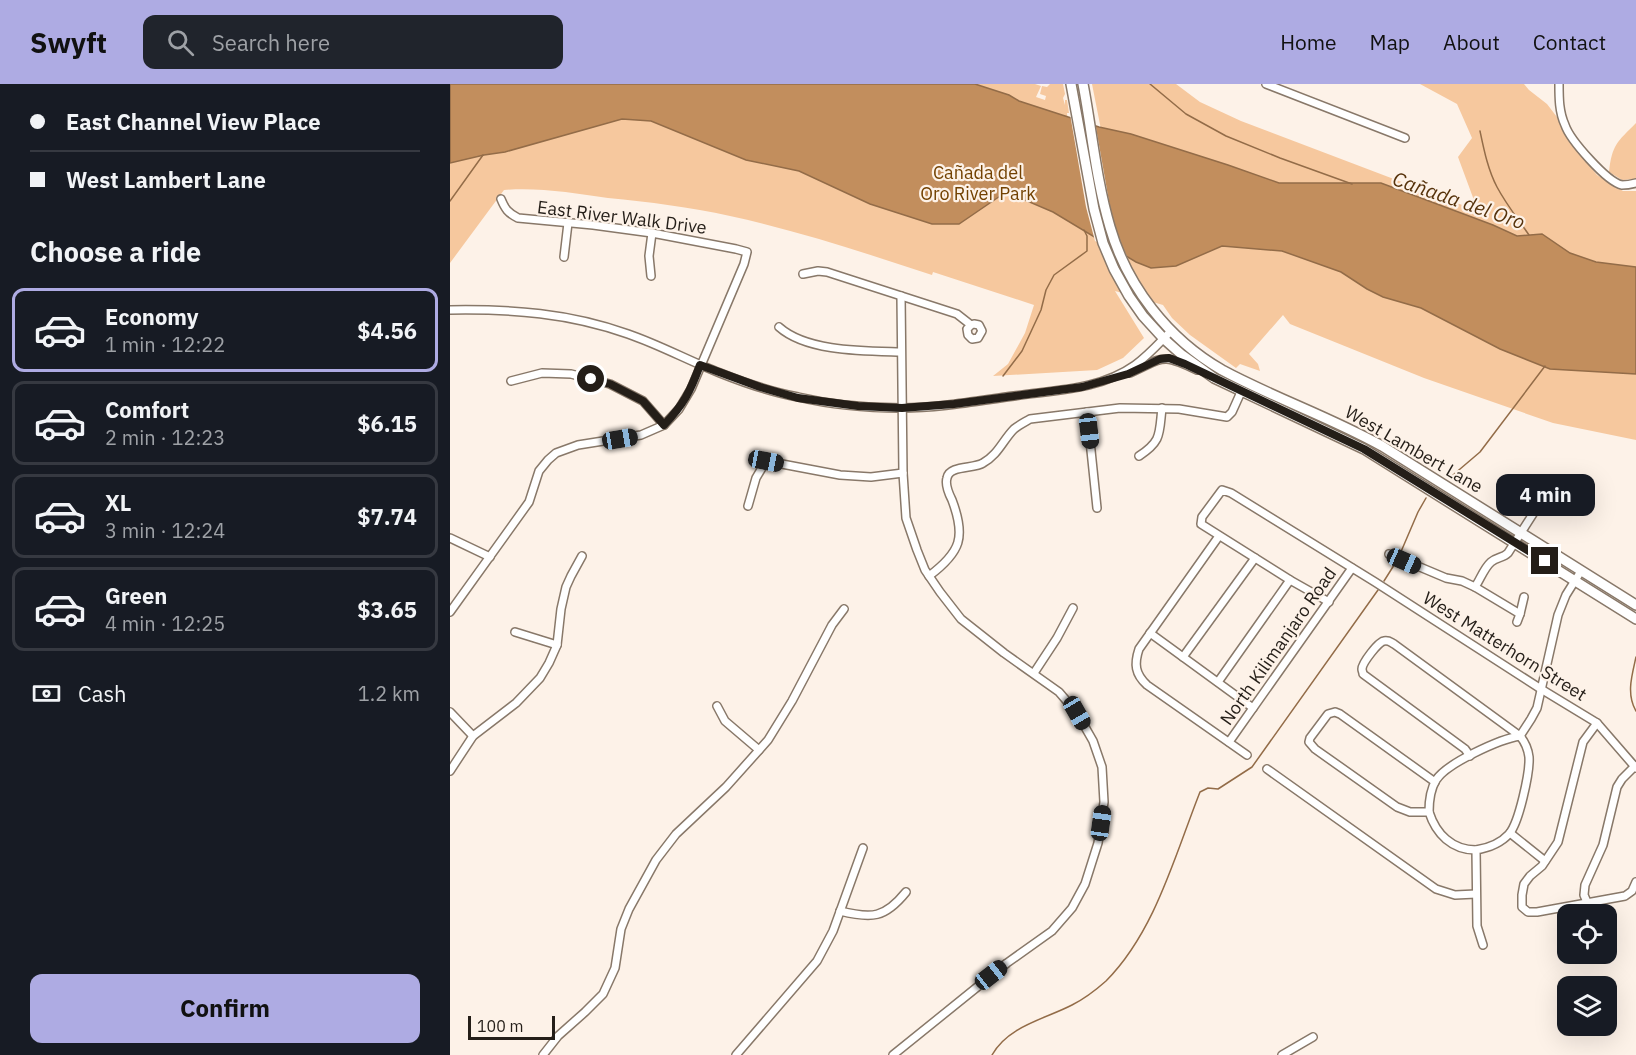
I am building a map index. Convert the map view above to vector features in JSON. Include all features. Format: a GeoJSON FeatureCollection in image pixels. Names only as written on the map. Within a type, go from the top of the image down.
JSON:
{"type":"FeatureCollection","features":[{"type":"Feature","properties":{"kind":"main road","name":"West Lambert Lane"},"geometry":{"type":"LineString","coordinates":[[1071,84],[1096,220],[1103,243],[1122,284],[1152,327],[1164,339],[1214,378],[1364,449],[1636,619]]}},
{"type":"Feature","properties":{"kind":"main road","name":"West Lambert Lane"},"geometry":{"type":"LineString","coordinates":[[1083,84],[1107,217],[1124,264],[1146,301],[1189,347],[1246,382],[1335,422],[1396,454],[1636,605]]}},
{"type":"Feature","properties":{"kind":"main road"},"geometry":{"type":"LineString","coordinates":[[1277,408],[1284,406],[1323,423],[1335,422]]}},
{"type":"Feature","properties":{"kind":"street"},"geometry":{"type":"LineString","coordinates":[[1266,84],[1405,138]]}},
{"type":"Feature","properties":{"kind":"street"},"geometry":{"type":"LineString","coordinates":[[1559,84],[1560,109],[1565,127],[1574,142],[1606,177],[1622,185],[1636,183]]}},
{"type":"Feature","properties":{"kind":"street","name":"East River Walk Drive"},"geometry":{"type":"LineString","coordinates":[[501,199],[505,209],[518,218],[652,233],[747,252],[744,264],[700,365]]}},
{"type":"Feature","properties":{"kind":"street"},"geometry":{"type":"LineString","coordinates":[[564,257],[568,223]]}},
{"type":"Feature","properties":{"kind":"street"},"geometry":{"type":"LineString","coordinates":[[651,276],[649,256],[652,233]]}},
{"type":"Feature","properties":{"kind":"street"},"geometry":{"type":"LineString","coordinates":[[803,274],[827,272],[957,314],[971,325]]}},
{"type":"Feature","properties":{"kind":"street"},"geometry":{"type":"LineString","coordinates":[[893,1055],[998,970],[1052,931],[1072,908],[1085,885],[1098,843],[1104,802],[1102,767],[1093,741],[1077,713],[1059,692],[1004,653],[962,619],[929,576],[917,550],[906,518],[903,473],[901,296]]}},
{"type":"Feature","properties":{"kind":"street"},"geometry":{"type":"LineString","coordinates":[[450,310],[497,309],[530,312],[578,321],[627,333],[700,365],[760,387],[798,398],[858,406],[902,408],[940,406],[1068,389],[1128,374],[1164,358],[1178,361],[1214,378]]}},
{"type":"Feature","properties":{"kind":"street"},"geometry":{"type":"LineString","coordinates":[[779,327],[791,337],[820,345],[865,351],[901,352]]}},
{"type":"Feature","properties":{"kind":"street"},"geometry":{"type":"LineString","coordinates":[[1116,377],[1140,362],[1164,339],[1169,328]]}},
{"type":"Feature","properties":{"kind":"street"},"geometry":{"type":"LineString","coordinates":[[450,612],[529,502],[539,471],[548,460],[556,453],[578,445],[641,435],[664,425],[680,409],[691,390],[700,365]]}},
{"type":"Feature","properties":{"kind":"street"},"geometry":{"type":"LineString","coordinates":[[512,381],[542,373],[571,374],[610,384],[643,401],[664,425]]}},
{"type":"Feature","properties":{"kind":"street"},"geometry":{"type":"LineString","coordinates":[[929,576],[942,566],[954,551],[959,539],[960,526],[947,486],[946,478],[949,473],[957,468],[983,464],[997,452],[1014,429],[1023,423],[1030,419],[1120,408],[1179,409],[1227,417],[1232,412],[1241,392]]}},
{"type":"Feature","properties":{"kind":"street"},"geometry":{"type":"LineString","coordinates":[[1139,456],[1158,441],[1162,408]]}},
{"type":"Feature","properties":{"kind":"street"},"geometry":{"type":"LineString","coordinates":[[1086,411],[1097,508]]}},
{"type":"Feature","properties":{"kind":"street"},"geometry":{"type":"LineString","coordinates":[[748,506],[756,478],[766,461],[840,475],[871,477],[903,473]]}},
{"type":"Feature","properties":{"kind":"street","name":"West Matterhorn Street"},"geometry":{"type":"LineString","coordinates":[[1219,536],[1205,527],[1201,520],[1222,490],[1231,493],[1352,568],[1597,723],[1635,767]]}},
{"type":"Feature","properties":{"kind":"street"},"geometry":{"type":"LineString","coordinates":[[1475,587],[1489,564],[1506,556],[1538,506],[1552,494]]}},
{"type":"Feature","properties":{"kind":"street"},"geometry":{"type":"LineString","coordinates":[[1247,755],[1148,685],[1137,672],[1136,661],[1139,649],[1219,536],[1329,602]]}},
{"type":"Feature","properties":{"kind":"street"},"geometry":{"type":"LineString","coordinates":[[450,538],[490,557]]}},
{"type":"Feature","properties":{"kind":"street"},"geometry":{"type":"LineString","coordinates":[[1389,554],[1446,578],[1462,581],[1520,614]]}},
{"type":"Feature","properties":{"kind":"street"},"geometry":{"type":"LineString","coordinates":[[450,771],[473,736],[516,703],[540,678],[557,645],[566,587],[582,556]]}},
{"type":"Feature","properties":{"kind":"street"},"geometry":{"type":"LineString","coordinates":[[1183,657],[1255,558]]}},
{"type":"Feature","properties":{"kind":"street","name":"North Kilimanjaro Road"},"geometry":{"type":"LineString","coordinates":[[1229,742],[1352,568]]}},
{"type":"Feature","properties":{"kind":"street"},"geometry":{"type":"LineString","coordinates":[[1470,756],[1465,748],[1366,678],[1362,672],[1363,666],[1379,643],[1389,641],[1520,736],[1527,747],[1529,765],[1517,818],[1510,833],[1492,846],[1476,850],[1462,849],[1446,840],[1433,824],[1429,812],[1430,797],[1435,782],[1445,771],[1507,738],[1520,736],[1534,713],[1558,615],[1581,571]]}},
{"type":"Feature","properties":{"kind":"street"},"geometry":{"type":"LineString","coordinates":[[1218,682],[1290,580]]}},
{"type":"Feature","properties":{"kind":"street"},"geometry":{"type":"LineString","coordinates":[[1517,622],[1524,597]]}},
{"type":"Feature","properties":{"kind":"street"},"geometry":{"type":"LineString","coordinates":[[543,1055],[558,1036],[603,994],[615,968],[621,929],[629,909],[656,860],[676,834],[726,787],[768,740],[792,701],[831,625],[844,609]]}},
{"type":"Feature","properties":{"kind":"street"},"geometry":{"type":"LineString","coordinates":[[1034,673],[1057,638],[1072,609]]}},
{"type":"Feature","properties":{"kind":"street"},"geometry":{"type":"LineString","coordinates":[[515,633],[557,645]]}},
{"type":"Feature","properties":{"kind":"street"},"geometry":{"type":"LineString","coordinates":[[1150,633],[1253,708]]}},
{"type":"Feature","properties":{"kind":"street"},"geometry":{"type":"LineString","coordinates":[[717,706],[725,721],[759,750]]}},
{"type":"Feature","properties":{"kind":"street"},"geometry":{"type":"LineString","coordinates":[[450,712],[473,736]]}},
{"type":"Feature","properties":{"kind":"street"},"geometry":{"type":"LineString","coordinates":[[1429,812],[1410,812],[1397,807],[1315,749],[1309,742],[1310,738],[1328,714],[1335,712],[1435,782]]}},
{"type":"Feature","properties":{"kind":"street"},"geometry":{"type":"LineString","coordinates":[[1597,723],[1583,742],[1558,842],[1545,861],[1524,884],[1521,902],[1524,910],[1537,912],[1625,896],[1632,891],[1636,882]]}},
{"type":"Feature","properties":{"kind":"street"},"geometry":{"type":"LineString","coordinates":[[1587,902],[1584,890],[1603,846],[1617,787],[1635,767]]}},
{"type":"Feature","properties":{"kind":"street"},"geometry":{"type":"LineString","coordinates":[[1267,769],[1436,889],[1455,895],[1476,894]]}},
{"type":"Feature","properties":{"kind":"street"},"geometry":{"type":"LineString","coordinates":[[1510,833],[1545,861]]}},
{"type":"Feature","properties":{"kind":"street"},"geometry":{"type":"LineString","coordinates":[[736,1055],[817,961],[832,931],[863,848]]}},
{"type":"Feature","properties":{"kind":"street"},"geometry":{"type":"LineString","coordinates":[[1476,850],[1477,926],[1483,945]]}},
{"type":"Feature","properties":{"kind":"street"},"geometry":{"type":"LineString","coordinates":[[840,911],[858,916],[879,914],[889,910],[906,892]]}},
{"type":"Feature","properties":{"kind":"street"},"geometry":{"type":"LineString","coordinates":[[1282,1055],[1313,1037]]}},
{"type":"Feature","properties":{"kind":"green space","name":"Cañada del Oro River Park"},"geometry":{"type":"Polygon","coordinates":[[[450,84],[1035,84],[1041,86],[1036,97],[1045,100],[1046,96],[1040,94],[1042,86],[1063,84],[1065,94],[1063,98],[1065,105],[1065,100],[1067,100],[1069,113],[1067,113],[1068,124],[1109,170],[1092,84],[1176,84],[1200,102],[1241,121],[1478,211],[1458,157],[1472,138],[1457,104],[1420,84],[1524,84],[1547,104],[1560,121],[1566,137],[1597,175],[1623,191],[1636,191],[1636,440],[1553,423],[1424,378],[1290,324],[1283,315],[1249,354],[1258,364],[1260,371],[1240,364],[1236,368],[1190,335],[1172,318],[1163,305],[1115,291],[1144,338],[1123,358],[1097,370],[993,376],[1008,364],[1025,333],[1034,305],[933,272],[932,275],[781,228],[669,205],[556,191],[504,190],[450,263],[450,84]]]}},
{"type":"Feature","properties":{"kind":"green space"},"geometry":{"type":"Polygon","coordinates":[[[1636,123],[1636,179],[1622,180],[1609,172],[1612,156],[1620,140],[1636,123]]]}},
{"type":"Feature","properties":{"kind":"shaded area"},"geometry":{"type":"Polygon","coordinates":[[[450,84],[975,84],[1009,95],[1019,101],[1099,127],[1131,134],[1279,183],[1381,183],[1517,236],[1542,234],[1570,253],[1596,262],[1636,267],[1636,374],[1550,369],[1500,349],[1421,308],[1383,297],[1341,272],[1282,251],[1222,246],[1176,266],[1151,268],[1136,262],[1053,212],[1006,192],[959,224],[932,224],[870,204],[799,171],[746,160],[651,121],[622,119],[505,152],[450,163],[450,84]]]}},
{"type":"Feature","properties":{"kind":"pier"},"geometry":{"type":"Polygon","coordinates":[[[1070,114],[1095,122],[1110,207],[1118,237],[1129,261],[1095,241],[1086,207],[1070,114]]]}},
{"type":"Feature","properties":{"kind":"waterway"},"geometry":{"type":"LineString","coordinates":[[1150,84],[1186,114],[1226,136],[1352,184]]}},
{"type":"Feature","properties":{"kind":"waterway","name":"Cañada del Oro"},"geometry":{"type":"LineString","coordinates":[[1480,131],[1494,180],[1529,235]]}},
{"type":"Feature","properties":{"kind":"waterway"},"geometry":{"type":"LineString","coordinates":[[450,201],[483,155]]}},
{"type":"Feature","properties":{"kind":"waterway"},"geometry":{"type":"LineString","coordinates":[[1003,376],[1022,351],[1054,275],[1087,251],[1087,236],[1084,230]]}},
{"type":"Feature","properties":{"kind":"waterway"},"geometry":{"type":"LineString","coordinates":[[1453,475],[1480,452],[1545,366]]}},
{"type":"Feature","properties":{"kind":"waterway"},"geometry":{"type":"LineString","coordinates":[[1400,554],[1426,498]]}},
{"type":"Feature","properties":{"kind":"waterway"},"geometry":{"type":"LineString","coordinates":[[1384,581],[1396,562]]}},
{"type":"Feature","properties":{"kind":"waterway"},"geometry":{"type":"LineString","coordinates":[[992,1055],[999,1045],[1017,1030],[1072,1005],[1090,994],[1106,981],[1123,961],[1138,940],[1162,892],[1200,792],[1208,788],[1218,789],[1252,767],[1378,590]]}},
{"type":"Feature","properties":{"kind":"waterway"},"geometry":{"type":"LineString","coordinates":[[1636,657],[1631,691],[1636,711]]}},
{"type":"Feature","properties":{"kind":"route"},"geometry":{"type":"LineString","coordinates":[[591,379],[610,384],[643,401],[664,425],[680,409],[691,390],[700,365],[798,398],[858,406],[902,408],[954,404],[1082,387],[1128,374],[1156,360],[1169,358],[1364,449],[1545,561]]}}]}
